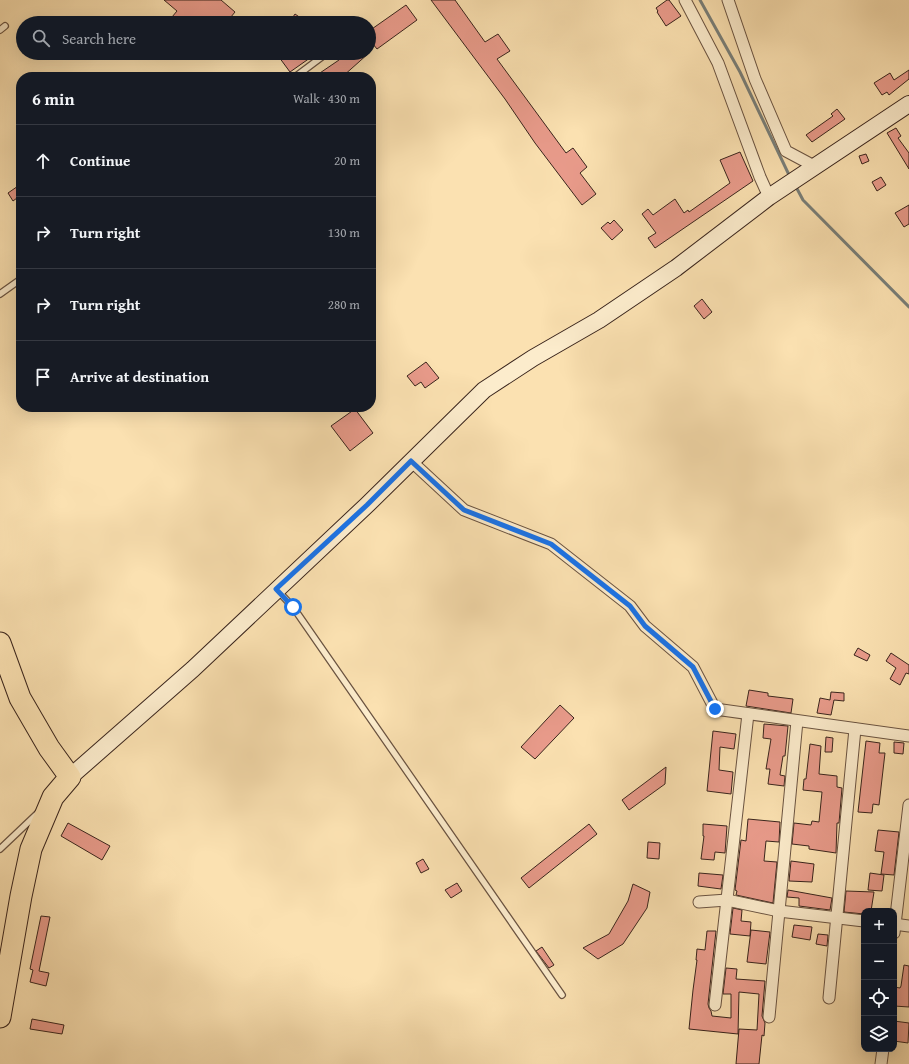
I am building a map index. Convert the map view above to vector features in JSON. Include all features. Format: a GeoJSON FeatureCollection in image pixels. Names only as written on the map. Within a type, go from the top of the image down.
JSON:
{"type":"FeatureCollection","features":[{"type":"Feature","properties":{"kind":"highway"},"geometry":{"type":"LineString","coordinates":[[0,643],[20,698],[49,748],[70,777],[53,797],[31,849],[1,1009]]}},
{"type":"Feature","properties":{"kind":"main road"},"geometry":{"type":"LineString","coordinates":[[70,777],[193,669],[276,589],[367,505],[484,390],[533,358],[599,320],[676,268],[772,196],[909,104]]}},
{"type":"Feature","properties":{"kind":"street"},"geometry":{"type":"LineString","coordinates":[[685,0],[718,63],[760,177],[772,196]]}},
{"type":"Feature","properties":{"kind":"street"},"geometry":{"type":"LineString","coordinates":[[728,0],[755,79],[786,151],[812,170]]}},
{"type":"Feature","properties":{"kind":"street"},"geometry":{"type":"LineString","coordinates":[[411,461],[464,510],[551,544],[630,606],[645,626],[693,667],[715,709],[909,736]]}},
{"type":"Feature","properties":{"kind":"street"},"geometry":{"type":"LineString","coordinates":[[715,1005],[748,714]]}},
{"type":"Feature","properties":{"kind":"street"},"geometry":{"type":"LineString","coordinates":[[769,1017],[798,721]]}},
{"type":"Feature","properties":{"kind":"street"},"geometry":{"type":"LineString","coordinates":[[829,998],[855,729]]}},
{"type":"Feature","properties":{"kind":"street"},"geometry":{"type":"LineString","coordinates":[[896,908],[909,806]]}},
{"type":"Feature","properties":{"kind":"street"},"geometry":{"type":"LineString","coordinates":[[699,902],[727,900],[779,911],[861,921]]}},
{"type":"Feature","properties":{"kind":"street"},"geometry":{"type":"LineString","coordinates":[[897,927],[909,926]]}},
{"type":"Feature","properties":{"kind":"street"},"geometry":{"type":"LineString","coordinates":[[881,1064],[883,1052]]}},
{"type":"Feature","properties":{"kind":"lane"},"geometry":{"type":"LineString","coordinates":[[0,30],[5,26]]}},
{"type":"Feature","properties":{"kind":"lane"},"geometry":{"type":"LineString","coordinates":[[302,72],[318,60]]}},
{"type":"Feature","properties":{"kind":"lane"},"geometry":{"type":"LineString","coordinates":[[0,294],[16,283]]}},
{"type":"Feature","properties":{"kind":"lane"},"geometry":{"type":"LineString","coordinates":[[276,589],[293,607],[562,995]]}},
{"type":"Feature","properties":{"kind":"lane"},"geometry":{"type":"LineString","coordinates":[[0,849],[53,797]]}},
{"type":"Feature","properties":{"kind":"building"},"geometry":{"type":"Polygon","coordinates":[[[164,0],[221,0],[235,12],[232,16],[173,16],[177,11],[164,0]]]}},
{"type":"Feature","properties":{"kind":"building"},"geometry":{"type":"Polygon","coordinates":[[[431,0],[455,0],[485,42],[498,34],[510,51],[497,59],[566,153],[573,148],[587,167],[580,173],[596,194],[582,205],[431,0]]]}},
{"type":"Feature","properties":{"kind":"building"},"geometry":{"type":"Polygon","coordinates":[[[669,0],[681,16],[666,26],[656,8],[669,0]]]}},
{"type":"Feature","properties":{"kind":"building"},"geometry":{"type":"Polygon","coordinates":[[[406,5],[417,20],[377,49],[376,26],[406,5]]]}},
{"type":"Feature","properties":{"kind":"building"},"geometry":{"type":"Polygon","coordinates":[[[281,60],[307,60],[290,72],[281,60]]]}},
{"type":"Feature","properties":{"kind":"building"},"geometry":{"type":"Polygon","coordinates":[[[339,60],[361,60],[348,72],[321,72],[339,60]]]}},
{"type":"Feature","properties":{"kind":"building"},"geometry":{"type":"Polygon","coordinates":[[[909,70],[909,79],[889,95],[887,92],[882,95],[874,83],[890,73],[894,80],[909,70]]]}},
{"type":"Feature","properties":{"kind":"building"},"geometry":{"type":"Polygon","coordinates":[[[837,109],[845,119],[812,142],[806,135],[833,116],[831,114],[837,109]]]}},
{"type":"Feature","properties":{"kind":"building"},"geometry":{"type":"Polygon","coordinates":[[[896,128],[901,136],[898,138],[909,153],[909,169],[887,133],[896,128]]]}},
{"type":"Feature","properties":{"kind":"building"},"geometry":{"type":"Polygon","coordinates":[[[740,152],[753,181],[655,248],[648,238],[656,233],[642,214],[648,209],[653,215],[675,199],[684,213],[688,210],[689,212],[730,183],[720,160],[740,152]]]}},
{"type":"Feature","properties":{"kind":"building"},"geometry":{"type":"Polygon","coordinates":[[[866,154],[869,161],[862,164],[859,156],[866,154]]]}},
{"type":"Feature","properties":{"kind":"building"},"geometry":{"type":"Polygon","coordinates":[[[881,177],[886,185],[877,191],[872,182],[881,177]]]}},
{"type":"Feature","properties":{"kind":"building"},"geometry":{"type":"Polygon","coordinates":[[[16,187],[16,199],[13,201],[8,193],[16,187]]]}},
{"type":"Feature","properties":{"kind":"building"},"geometry":{"type":"Polygon","coordinates":[[[909,205],[909,224],[904,227],[895,213],[909,205]]]}},
{"type":"Feature","properties":{"kind":"building"},"geometry":{"type":"Polygon","coordinates":[[[614,220],[623,230],[612,240],[601,228],[608,222],[610,224],[614,220]]]}},
{"type":"Feature","properties":{"kind":"building"},"geometry":{"type":"Polygon","coordinates":[[[702,299],[712,312],[704,319],[694,306],[702,299]]]}},
{"type":"Feature","properties":{"kind":"building"},"geometry":{"type":"Polygon","coordinates":[[[426,362],[439,378],[425,388],[421,382],[415,386],[407,376],[426,362]]]}},
{"type":"Feature","properties":{"kind":"building"},"geometry":{"type":"Polygon","coordinates":[[[351,412],[357,412],[373,433],[350,451],[331,426],[351,412]]]}},
{"type":"Feature","properties":{"kind":"building"},"geometry":{"type":"Polygon","coordinates":[[[858,648],[870,655],[867,661],[854,655],[858,648]]]}},
{"type":"Feature","properties":{"kind":"building"},"geometry":{"type":"Polygon","coordinates":[[[891,653],[909,665],[909,674],[906,673],[900,685],[890,679],[896,668],[886,661],[891,653]]]}},
{"type":"Feature","properties":{"kind":"building"},"geometry":{"type":"Polygon","coordinates":[[[749,690],[768,693],[768,696],[793,699],[791,713],[746,706],[749,690]]]}},
{"type":"Feature","properties":{"kind":"building"},"geometry":{"type":"Polygon","coordinates":[[[831,692],[844,693],[844,701],[834,700],[831,715],[817,713],[820,698],[830,700],[831,692]]]}},
{"type":"Feature","properties":{"kind":"building"},"geometry":{"type":"Polygon","coordinates":[[[560,705],[574,718],[535,759],[521,747],[560,705]]]}},
{"type":"Feature","properties":{"kind":"building"},"geometry":{"type":"Polygon","coordinates":[[[764,724],[788,726],[785,756],[783,756],[780,775],[785,776],[784,786],[768,784],[770,769],[766,769],[771,739],[763,738],[764,724]]]}},
{"type":"Feature","properties":{"kind":"building"},"geometry":{"type":"Polygon","coordinates":[[[713,731],[736,734],[734,749],[720,747],[719,770],[733,772],[731,794],[707,791],[713,731]]]}},
{"type":"Feature","properties":{"kind":"building"},"geometry":{"type":"Polygon","coordinates":[[[826,737],[833,738],[832,752],[825,752],[826,737]]]}},
{"type":"Feature","properties":{"kind":"building"},"geometry":{"type":"Polygon","coordinates":[[[866,741],[880,743],[879,753],[885,753],[879,805],[873,804],[872,813],[858,812],[866,741]]]}},
{"type":"Feature","properties":{"kind":"building"},"geometry":{"type":"Polygon","coordinates":[[[894,742],[904,743],[903,754],[894,753],[894,742]]]}},
{"type":"Feature","properties":{"kind":"building"},"geometry":{"type":"Polygon","coordinates":[[[810,744],[821,746],[819,774],[837,776],[837,787],[842,788],[839,823],[837,823],[836,853],[809,849],[809,846],[792,844],[794,823],[811,825],[812,821],[819,822],[822,792],[803,790],[804,779],[806,779],[810,744]]]}},
{"type":"Feature","properties":{"kind":"building"},"geometry":{"type":"Polygon","coordinates":[[[666,767],[665,784],[629,810],[622,800],[666,767]]]}},
{"type":"Feature","properties":{"kind":"building"},"geometry":{"type":"Polygon","coordinates":[[[748,819],[780,822],[779,842],[766,841],[764,861],[777,862],[773,903],[736,895],[737,891],[735,890],[741,840],[746,841],[748,819]]]}},
{"type":"Feature","properties":{"kind":"building"},"geometry":{"type":"Polygon","coordinates":[[[68,823],[110,846],[102,860],[61,836],[68,823]]]}},
{"type":"Feature","properties":{"kind":"building"},"geometry":{"type":"Polygon","coordinates":[[[589,824],[597,834],[529,888],[521,878],[589,824]]]}},
{"type":"Feature","properties":{"kind":"building"},"geometry":{"type":"Polygon","coordinates":[[[703,824],[727,826],[725,853],[715,852],[714,860],[701,859],[704,836],[703,824]]]}},
{"type":"Feature","properties":{"kind":"building"},"geometry":{"type":"Polygon","coordinates":[[[878,830],[899,832],[894,875],[881,874],[884,852],[875,851],[878,830]]]}},
{"type":"Feature","properties":{"kind":"building"},"geometry":{"type":"Polygon","coordinates":[[[648,842],[660,843],[659,859],[647,858],[648,842]]]}},
{"type":"Feature","properties":{"kind":"building"},"geometry":{"type":"Polygon","coordinates":[[[423,859],[429,869],[421,873],[416,863],[423,859]]]}},
{"type":"Feature","properties":{"kind":"building"},"geometry":{"type":"Polygon","coordinates":[[[791,861],[814,864],[812,882],[789,881],[791,861]]]}},
{"type":"Feature","properties":{"kind":"building"},"geometry":{"type":"Polygon","coordinates":[[[699,873],[723,875],[721,889],[698,886],[699,873]]]}},
{"type":"Feature","properties":{"kind":"building"},"geometry":{"type":"Polygon","coordinates":[[[870,873],[884,875],[882,891],[868,890],[870,873]]]}},
{"type":"Feature","properties":{"kind":"building"},"geometry":{"type":"Polygon","coordinates":[[[457,883],[462,891],[451,898],[445,890],[457,883]]]}},
{"type":"Feature","properties":{"kind":"building"},"geometry":{"type":"Polygon","coordinates":[[[633,884],[650,892],[647,908],[623,944],[598,959],[583,948],[609,934],[628,901],[633,884]]]}},
{"type":"Feature","properties":{"kind":"building"},"geometry":{"type":"Polygon","coordinates":[[[788,890],[832,898],[830,910],[799,906],[799,898],[787,897],[788,890]]]}},
{"type":"Feature","properties":{"kind":"building"},"geometry":{"type":"Polygon","coordinates":[[[846,891],[874,892],[871,908],[861,908],[861,914],[844,912],[846,891]]]}},
{"type":"Feature","properties":{"kind":"building"},"geometry":{"type":"Polygon","coordinates":[[[733,908],[742,910],[741,921],[751,922],[750,936],[730,934],[733,908]]]}},
{"type":"Feature","properties":{"kind":"building"},"geometry":{"type":"Polygon","coordinates":[[[41,916],[50,917],[39,971],[49,973],[46,986],[30,982],[33,970],[30,969],[41,916]]]}},
{"type":"Feature","properties":{"kind":"building"},"geometry":{"type":"Polygon","coordinates":[[[794,925],[812,927],[810,940],[792,937],[794,925]]]}},
{"type":"Feature","properties":{"kind":"building"},"geometry":{"type":"Polygon","coordinates":[[[751,930],[770,932],[766,964],[747,962],[751,930]]]}},
{"type":"Feature","properties":{"kind":"building"},"geometry":{"type":"Polygon","coordinates":[[[707,931],[716,931],[708,1004],[712,1016],[731,1018],[731,994],[723,994],[726,968],[737,969],[736,979],[765,981],[762,1016],[765,1023],[764,1036],[762,1035],[759,1064],[736,1064],[739,1029],[757,1030],[759,994],[739,992],[738,1034],[689,1029],[697,949],[705,950],[707,931]]]}},
{"type":"Feature","properties":{"kind":"building"},"geometry":{"type":"Polygon","coordinates":[[[818,934],[828,935],[827,946],[816,944],[818,934]]]}},
{"type":"Feature","properties":{"kind":"building"},"geometry":{"type":"Polygon","coordinates":[[[542,947],[554,965],[549,968],[536,951],[542,947]]]}},
{"type":"Feature","properties":{"kind":"building"},"geometry":{"type":"Polygon","coordinates":[[[904,965],[909,966],[909,1007],[897,1006],[897,988],[900,988],[904,965]]]}},
{"type":"Feature","properties":{"kind":"building"},"geometry":{"type":"Polygon","coordinates":[[[32,1019],[64,1025],[62,1034],[30,1029],[32,1019]]]}},
{"type":"Feature","properties":{"kind":"building"},"geometry":{"type":"Polygon","coordinates":[[[897,1021],[909,1023],[908,1043],[897,1041],[897,1021]]]}},
{"type":"Feature","properties":{"kind":"waterway"},"geometry":{"type":"LineString","coordinates":[[700,0],[740,72],[790,177]]}},
{"type":"Feature","properties":{"kind":"waterway"},"geometry":{"type":"LineString","coordinates":[[795,185],[803,200],[909,307]]}},
{"type":"Feature","properties":{"kind":"route"},"geometry":{"type":"LineString","coordinates":[[293,607],[276,589],[367,505],[411,461],[427,474],[464,510],[551,544],[630,606],[645,626],[693,667],[715,709]]}}]}
